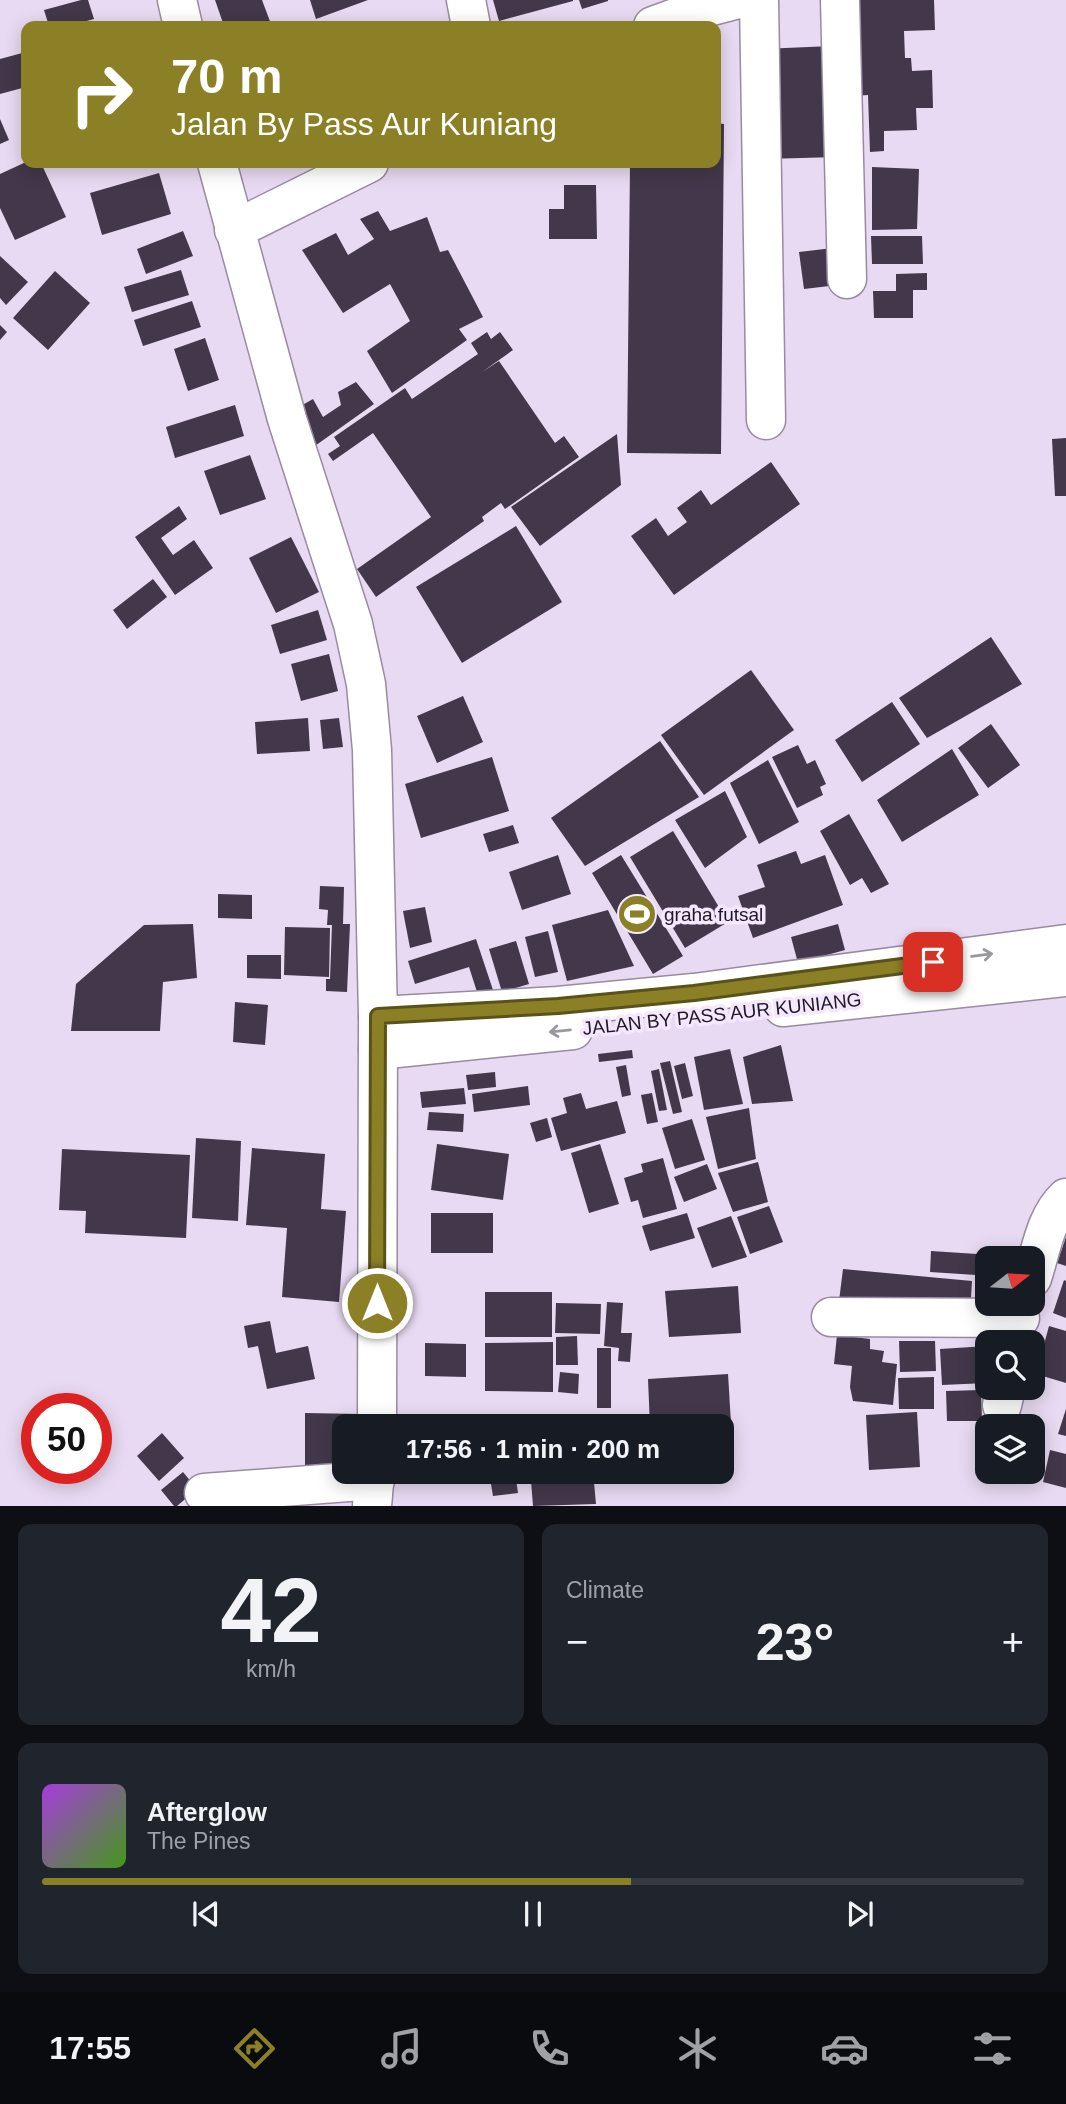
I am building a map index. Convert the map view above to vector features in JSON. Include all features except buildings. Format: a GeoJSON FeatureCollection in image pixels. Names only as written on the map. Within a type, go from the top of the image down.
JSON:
{"type":"FeatureCollection","features":[{"type":"Feature","properties":{"kind":"main road"},"geometry":{"type":"LineString","coordinates":[[177,0],[182,21]]}},
{"type":"Feature","properties":{"kind":"main road"},"geometry":{"type":"LineString","coordinates":[[466,0],[470,21]]}},
{"type":"Feature","properties":{"kind":"main road"},"geometry":{"type":"LineString","coordinates":[[663,21],[696,5],[735,0]]}},
{"type":"Feature","properties":{"kind":"main road"},"geometry":{"type":"LineString","coordinates":[[759,0],[766,420]]}},
{"type":"Feature","properties":{"kind":"main road"},"geometry":{"type":"LineString","coordinates":[[840,0],[847,279]]}},
{"type":"Feature","properties":{"kind":"main road"},"geometry":{"type":"LineString","coordinates":[[218,168],[287,419],[353,624],[366,684],[372,750],[378,1033],[377,1414]]}},
{"type":"Feature","properties":{"kind":"main road"},"geometry":{"type":"LineString","coordinates":[[234,230],[359,168]]}},
{"type":"Feature","properties":{"kind":"main road","name":"JALAN BY PASS AUR KUNIANG"},"geometry":{"type":"LineString","coordinates":[[378,1033],[558,1006],[694,993],[1066,944]]}},
{"type":"Feature","properties":{"kind":"main road","name":"JALAN BY PASS AUR KUNIANG"},"geometry":{"type":"LineString","coordinates":[[378,1033],[1066,977]]}},
{"type":"Feature","properties":{"kind":"main road"},"geometry":{"type":"LineString","coordinates":[[1042,1246],[1055,1211],[1066,1198]]}},
{"type":"Feature","properties":{"kind":"main road"},"geometry":{"type":"LineString","coordinates":[[831,1317],[1020,1321]]}},
{"type":"Feature","properties":{"kind":"main road"},"geometry":{"type":"LineString","coordinates":[[204,1493],[374,1486]]}},
{"type":"Feature","properties":{"kind":"place","name":"graha futsal"},"geometry":{"type":"Point","coordinates":[637,914]}},
{"type":"Feature","properties":{"kind":"route"},"geometry":{"type":"LineString","coordinates":[[377,1303],[378,1016],[558,1006],[694,993],[933,962]]}}]}
